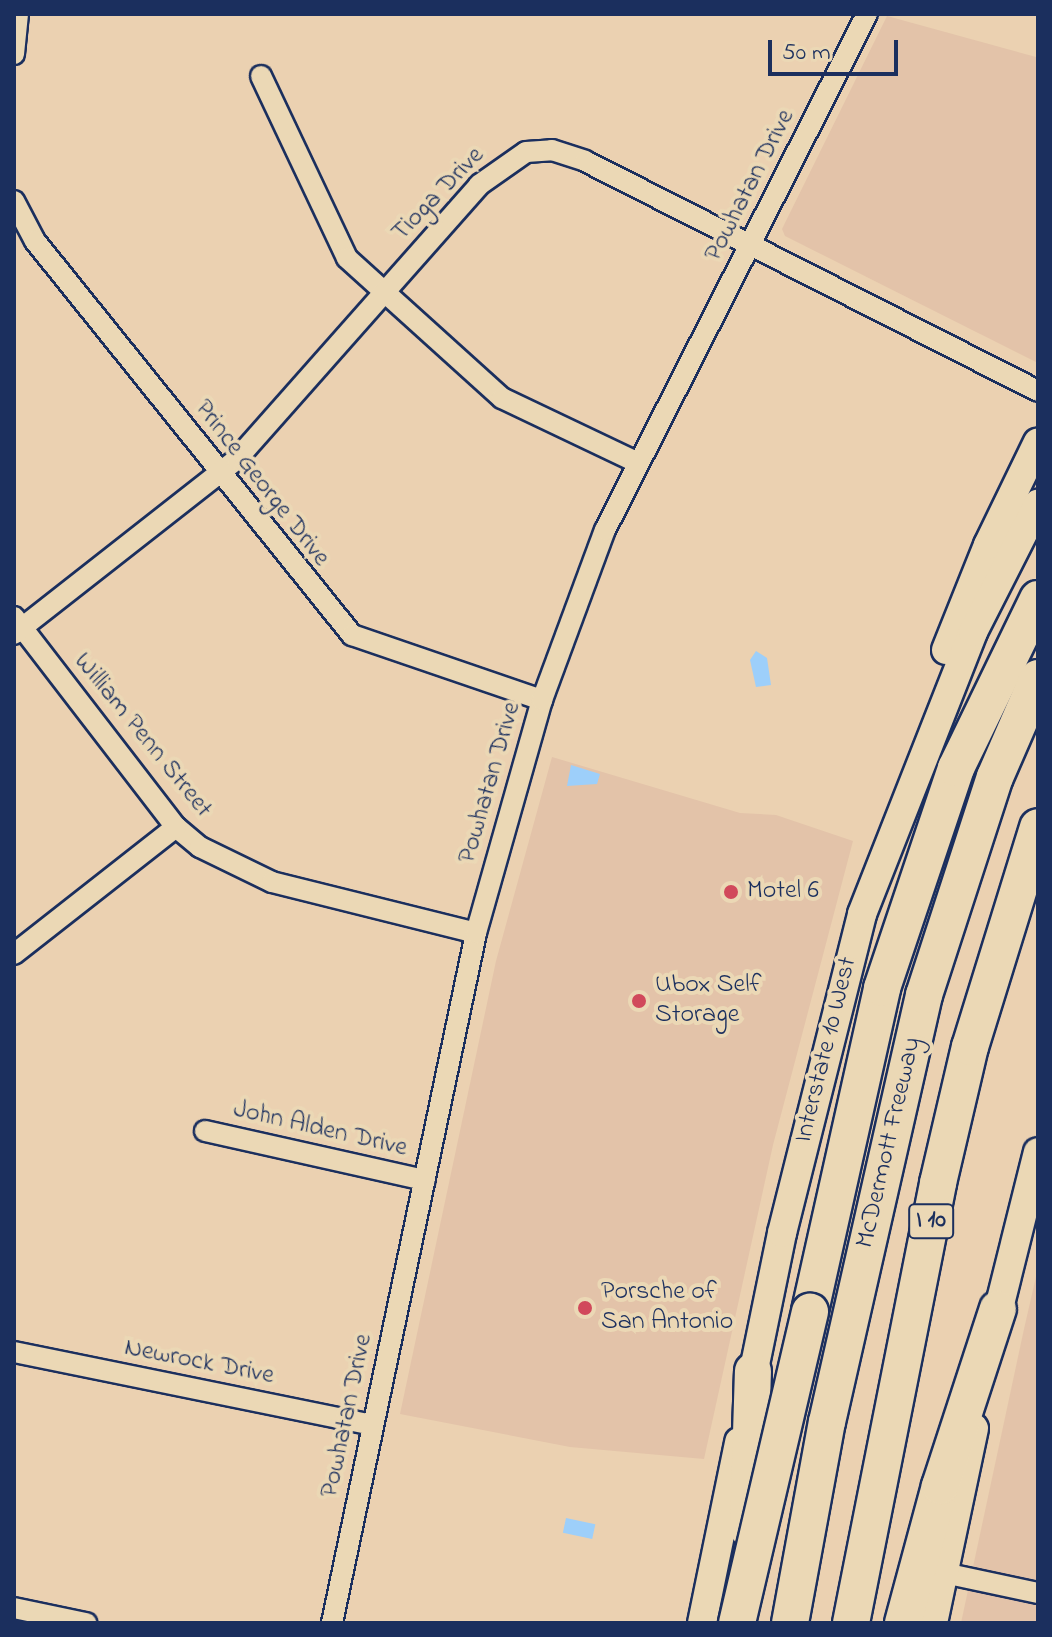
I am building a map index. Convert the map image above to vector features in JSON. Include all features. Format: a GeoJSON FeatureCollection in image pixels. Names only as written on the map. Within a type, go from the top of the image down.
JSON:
{"type":"FeatureCollection","features":[{"type":"Feature","properties":{"kind":"highway"},"geometry":{"type":"LineString","coordinates":[[739,1623],[882,988],[956,768],[1038,599]]}},
{"type":"Feature","properties":{"kind":"highway","name":"McDermott Freeway"},"geometry":{"type":"LineString","coordinates":[[790,1623],[827,1422],[924,995],[995,777],[1038,678]]}},
{"type":"Feature","properties":{"kind":"highway","name":"I 10"},"geometry":{"type":"LineString","coordinates":[[851,1623],[938,1183],[970,1047],[1038,827]]}},
{"type":"Feature","properties":{"kind":"highway"},"geometry":{"type":"LineString","coordinates":[[903,1623],[940,1486],[998,1309]]}},
{"type":"Feature","properties":{"kind":"highway"},"geometry":{"type":"LineString","coordinates":[[739,1623],[752,1477],[753,1371]]}},
{"type":"Feature","properties":{"kind":"main road"},"geometry":{"type":"LineString","coordinates":[[862,914],[884,829],[938,670],[988,545],[1038,442]]}},
{"type":"Feature","properties":{"kind":"main road","name":"Interstate 10 West"},"geometry":{"type":"LineString","coordinates":[[702,1623],[782,1233],[862,914],[973,632],[1038,504]]}},
{"type":"Feature","properties":{"kind":"main road"},"geometry":{"type":"LineString","coordinates":[[933,1623],[998,1309],[1038,1152]]}},
{"type":"Feature","properties":{"kind":"street"},"geometry":{"type":"LineString","coordinates":[[14,54],[18,14]]}},
{"type":"Feature","properties":{"kind":"street","name":"Powhatan Drive"},"geometry":{"type":"LineString","coordinates":[[332,1623],[476,933],[542,700],[605,530],[867,14]]}},
{"type":"Feature","properties":{"kind":"street"},"geometry":{"type":"LineString","coordinates":[[261,76],[335,240],[384,293],[502,398],[638,463]]}},
{"type":"Feature","properties":{"kind":"street","name":"Tioga Drive"},"geometry":{"type":"LineString","coordinates":[[17,626],[219,474],[491,173],[537,149],[585,161],[1038,391]]}},
{"type":"Feature","properties":{"kind":"street","name":"Prince George Drive"},"geometry":{"type":"LineString","coordinates":[[14,201],[35,241],[219,474],[352,635],[542,700]]}},
{"type":"Feature","properties":{"kind":"street","name":"William Penn Street"},"geometry":{"type":"LineString","coordinates":[[17,626],[176,827],[243,872],[476,933]]}},
{"type":"Feature","properties":{"kind":"street"},"geometry":{"type":"LineString","coordinates":[[14,954],[176,827]]}},
{"type":"Feature","properties":{"kind":"street","name":"John Alden Drive"},"geometry":{"type":"LineString","coordinates":[[205,1131],[425,1180]]}},
{"type":"Feature","properties":{"kind":"street","name":"Newrock Drive"},"geometry":{"type":"LineString","coordinates":[[14,1352],[373,1425]]}},
{"type":"Feature","properties":{"kind":"street"},"geometry":{"type":"LineString","coordinates":[[944,1573],[1038,1593]]}},
{"type":"Feature","properties":{"kind":"street"},"geometry":{"type":"LineString","coordinates":[[14,1608],[86,1623]]}},
{"type":"Feature","properties":{"kind":"shaded area"},"geometry":{"type":"Polygon","coordinates":[[[887,16],[1036,57],[1038,363],[785,236],[782,229],[887,16]]]}},
{"type":"Feature","properties":{"kind":"shaded area"},"geometry":{"type":"Polygon","coordinates":[[[552,757],[740,813],[776,815],[853,841],[773,1145],[704,1459],[570,1447],[400,1414],[496,961],[552,757]]]}},
{"type":"Feature","properties":{"kind":"shaded area"},"geometry":{"type":"Polygon","coordinates":[[[1038,1268],[1038,1623],[961,1623],[1024,1329],[1038,1268]]]}},
{"type":"Feature","properties":{"kind":"water"},"geometry":{"type":"Polygon","coordinates":[[[756,651],[767,658],[771,685],[756,687],[750,660],[756,651]]]}},
{"type":"Feature","properties":{"kind":"water"},"geometry":{"type":"Polygon","coordinates":[[[571,765],[600,774],[597,784],[567,786],[571,765]]]}},
{"type":"Feature","properties":{"kind":"water"},"geometry":{"type":"Polygon","coordinates":[[[566,1518],[595,1524],[592,1539],[563,1533],[566,1518]]]}},
{"type":"Feature","properties":{"kind":"place","name":"Motel 6"},"geometry":{"type":"Point","coordinates":[731,892]}},
{"type":"Feature","properties":{"kind":"place","name":"Ubox Self Storage"},"geometry":{"type":"Point","coordinates":[639,1001]}},
{"type":"Feature","properties":{"kind":"place","name":"Porsche of San Antonio"},"geometry":{"type":"Point","coordinates":[585,1308]}}]}
